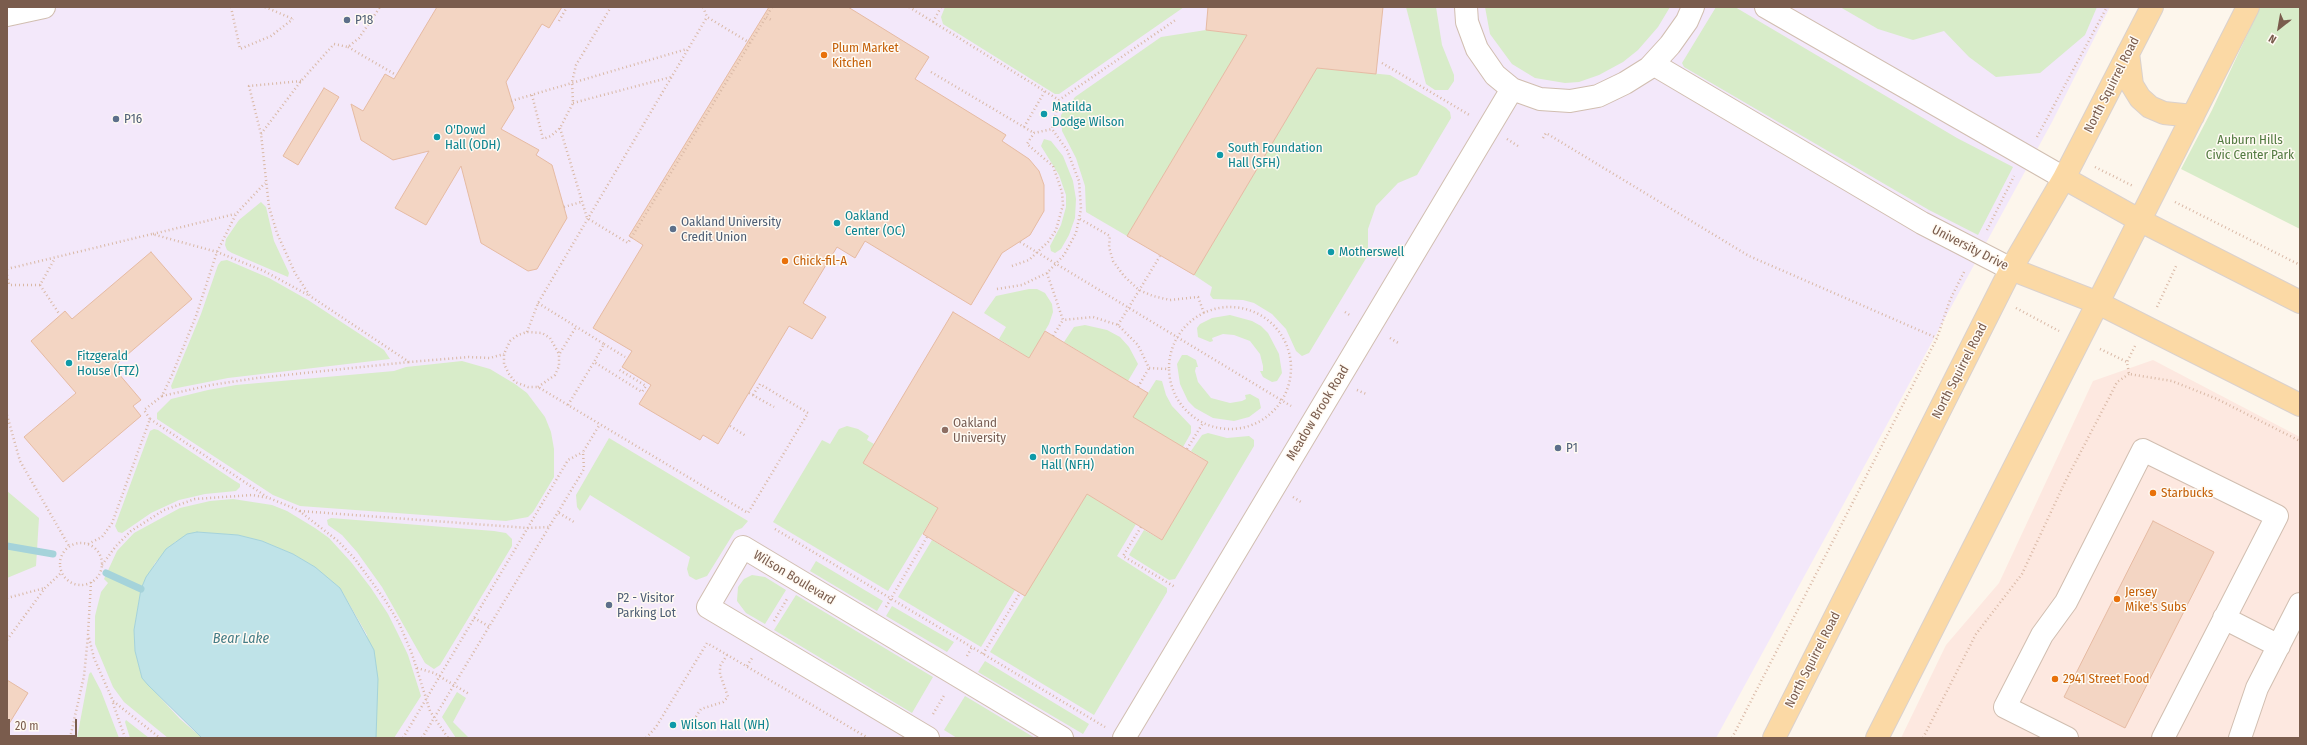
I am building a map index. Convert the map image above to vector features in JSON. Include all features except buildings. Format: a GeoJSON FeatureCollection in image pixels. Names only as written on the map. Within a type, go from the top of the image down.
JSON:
{"type":"FeatureCollection","features":[{"type":"Feature","properties":{"kind":"main road","name":"North Squirrel Road"},"geometry":{"type":"LineString","coordinates":[[1774,738],[2011,269],[2064,178],[2152,7]]}},
{"type":"Feature","properties":{"kind":"main road"},"geometry":{"type":"LineString","coordinates":[[1877,738],[2248,7]]}},
{"type":"Feature","properties":{"kind":"main road"},"geometry":{"type":"LineString","coordinates":[[2128,53],[2132,86],[2140,98],[2150,107],[2164,113],[2193,116]]}},
{"type":"Feature","properties":{"kind":"main road"},"geometry":{"type":"LineString","coordinates":[[2064,178],[2140,220],[2300,302]]}},
{"type":"Feature","properties":{"kind":"main road","name":"University Drive"},"geometry":{"type":"LineString","coordinates":[[2011,269],[2098,303],[2300,405]]}},
{"type":"Feature","properties":{"kind":"street"},"geometry":{"type":"LineString","coordinates":[[7,15],[44,7]]}},
{"type":"Feature","properties":{"kind":"street"},"geometry":{"type":"LineString","coordinates":[[1466,7],[1467,22],[1478,50],[1494,74],[1512,89],[1540,99],[1570,101],[1598,96],[1625,83],[1653,64],[1670,45],[1687,21],[1693,7]]}},
{"type":"Feature","properties":{"kind":"street"},"geometry":{"type":"LineString","coordinates":[[1766,7],[2064,178]]}},
{"type":"Feature","properties":{"kind":"street","name":"University Drive"},"geometry":{"type":"LineString","coordinates":[[1653,64],[1922,223],[2011,269]]}},
{"type":"Feature","properties":{"kind":"street","name":"Meadow Brook Road"},"geometry":{"type":"LineString","coordinates":[[1124,738],[1512,89]]}},
{"type":"Feature","properties":{"kind":"street"},"geometry":{"type":"LineString","coordinates":[[2067,738],[2004,706],[2042,635],[2066,602],[2143,450],[2277,516],[2163,738]]}},
{"type":"Feature","properties":{"kind":"street","name":"Wilson Boulevard"},"geometry":{"type":"LineString","coordinates":[[929,729],[708,607],[743,547],[1062,738]]}},
{"type":"Feature","properties":{"kind":"street"},"geometry":{"type":"LineString","coordinates":[[2240,738],[2249,708],[2300,604]]}},
{"type":"Feature","properties":{"kind":"street"},"geometry":{"type":"LineString","coordinates":[[2224,618],[2279,646]]}},
{"type":"Feature","properties":{"kind":"path"},"geometry":{"type":"LineString","coordinates":[[231,7],[240,49],[271,36],[293,19],[265,7]]}},
{"type":"Feature","properties":{"kind":"path"},"geometry":{"type":"LineString","coordinates":[[348,47],[359,38],[380,7]]}},
{"type":"Feature","properties":{"kind":"path"},"geometry":{"type":"LineString","coordinates":[[559,21],[567,7]]}},
{"type":"Feature","properties":{"kind":"path"},"geometry":{"type":"LineString","coordinates":[[532,95],[543,138],[551,136],[560,128],[573,103],[572,82],[576,65],[611,7]]}},
{"type":"Feature","properties":{"kind":"path"},"geometry":{"type":"LineString","coordinates":[[703,7],[707,17],[750,43]]}},
{"type":"Feature","properties":{"kind":"path"},"geometry":{"type":"LineString","coordinates":[[560,128],[581,202],[588,218],[628,243],[772,7]]}},
{"type":"Feature","properties":{"kind":"path"},"geometry":{"type":"LineString","coordinates":[[909,7],[1059,100]]}},
{"type":"Feature","properties":{"kind":"path"},"geometry":{"type":"LineString","coordinates":[[933,22],[941,7]]}},
{"type":"Feature","properties":{"kind":"path"},"geometry":{"type":"LineString","coordinates":[[2037,138],[2107,7]]}},
{"type":"Feature","properties":{"kind":"path"},"geometry":{"type":"LineString","coordinates":[[527,332],[538,303],[707,17]]}},
{"type":"Feature","properties":{"kind":"path"},"geometry":{"type":"LineString","coordinates":[[766,17],[773,21]]}},
{"type":"Feature","properties":{"kind":"path"},"geometry":{"type":"LineString","coordinates":[[997,289],[1022,285],[1047,273],[1057,264],[1070,244],[1080,219],[1081,197],[1074,166],[1067,150],[1052,129],[1059,100],[1177,18]]}},
{"type":"Feature","properties":{"kind":"path"},"geometry":{"type":"LineString","coordinates":[[261,134],[301,81],[334,44],[348,47],[396,76]]}},
{"type":"Feature","properties":{"kind":"path"},"geometry":{"type":"LineString","coordinates":[[511,101],[688,49]]}},
{"type":"Feature","properties":{"kind":"path"},"geometry":{"type":"LineString","coordinates":[[1382,63],[1461,111]]}},
{"type":"Feature","properties":{"kind":"path"},"geometry":{"type":"LineString","coordinates":[[931,72],[1034,133],[1052,129]]}},
{"type":"Feature","properties":{"kind":"path"},"geometry":{"type":"LineString","coordinates":[[573,103],[672,77]]}},
{"type":"Feature","properties":{"kind":"path"},"geometry":{"type":"LineString","coordinates":[[301,81],[249,86],[261,134],[269,207],[277,233],[295,273],[310,296]]}},
{"type":"Feature","properties":{"kind":"path"},"geometry":{"type":"LineString","coordinates":[[1024,127],[1045,91]]}},
{"type":"Feature","properties":{"kind":"path"},"geometry":{"type":"LineString","coordinates":[[1012,266],[1025,262],[1038,253],[1056,230],[1063,205],[1062,192],[1053,166],[1027,144],[1034,133]]}},
{"type":"Feature","properties":{"kind":"path"},"geometry":{"type":"LineString","coordinates":[[1543,138],[1546,133],[1749,256],[1937,338]]}},
{"type":"Feature","properties":{"kind":"path"},"geometry":{"type":"LineString","coordinates":[[2090,164],[2134,186]]}},
{"type":"Feature","properties":{"kind":"path"},"geometry":{"type":"LineString","coordinates":[[1986,232],[2017,170]]}},
{"type":"Feature","properties":{"kind":"path"},"geometry":{"type":"LineString","coordinates":[[162,396],[186,342],[218,252],[236,214],[266,183]]}},
{"type":"Feature","properties":{"kind":"path"},"geometry":{"type":"LineString","coordinates":[[564,207],[581,202]]}},
{"type":"Feature","properties":{"kind":"path"},"geometry":{"type":"LineString","coordinates":[[2186,207],[2300,264]]}},
{"type":"Feature","properties":{"kind":"path"},"geometry":{"type":"LineString","coordinates":[[7,269],[236,214]]}},
{"type":"Feature","properties":{"kind":"path"},"geometry":{"type":"LineString","coordinates":[[1080,219],[1110,236],[1109,247],[1113,261],[1124,276],[1139,290],[1153,296],[1170,300],[1198,297],[1204,313]]}},
{"type":"Feature","properties":{"kind":"path"},"geometry":{"type":"LineString","coordinates":[[152,234],[218,252],[264,271],[310,296],[409,362]]}},
{"type":"Feature","properties":{"kind":"path"},"geometry":{"type":"LineString","coordinates":[[1020,242],[1292,406]]}},
{"type":"Feature","properties":{"kind":"path"},"geometry":{"type":"LineString","coordinates":[[1118,325],[1160,256]]}},
{"type":"Feature","properties":{"kind":"path"},"geometry":{"type":"LineString","coordinates":[[40,285],[55,258]]}},
{"type":"Feature","properties":{"kind":"path"},"geometry":{"type":"LineString","coordinates":[[1732,738],[1937,338],[1950,300],[1966,267]]}},
{"type":"Feature","properties":{"kind":"path"},"geometry":{"type":"LineString","coordinates":[[1047,273],[1063,320]]}},
{"type":"Feature","properties":{"kind":"path"},"geometry":{"type":"LineString","coordinates":[[7,275],[8,285],[40,285]]}},
{"type":"Feature","properties":{"kind":"path"},"geometry":{"type":"LineString","coordinates":[[2156,309],[2171,276]]}},
{"type":"Feature","properties":{"kind":"path"},"geometry":{"type":"LineString","coordinates":[[40,285],[60,316]]}},
{"type":"Feature","properties":{"kind":"path"},"geometry":{"type":"LineString","coordinates":[[538,303],[625,356]]}},
{"type":"Feature","properties":{"kind":"path"},"geometry":{"type":"LineString","coordinates":[[1216,308],[1242,308],[1255,312],[1275,328],[1285,344],[1291,363],[1289,382],[1282,400],[1269,415],[1251,425],[1232,429],[1212,427],[1191,416],[1175,395],[1168,369],[1171,352],[1178,336],[1189,322],[1204,313],[1216,308]]}},
{"type":"Feature","properties":{"kind":"path"},"geometry":{"type":"LineString","coordinates":[[2016,308],[2060,331]]}},
{"type":"Feature","properties":{"kind":"path"},"geometry":{"type":"LineString","coordinates":[[1063,320],[1092,317],[1118,325],[1138,345],[1149,368]]}},
{"type":"Feature","properties":{"kind":"path"},"geometry":{"type":"LineString","coordinates":[[1053,336],[1063,320]]}},
{"type":"Feature","properties":{"kind":"path"},"geometry":{"type":"LineString","coordinates":[[559,354],[576,327]]}},
{"type":"Feature","properties":{"kind":"path"},"geometry":{"type":"LineString","coordinates":[[538,387],[555,375],[559,366],[559,354],[550,338],[542,333],[527,332],[518,335],[510,341],[504,354],[504,364],[515,382],[528,387],[538,387],[748,513],[808,413],[760,384],[753,395]]}},
{"type":"Feature","properties":{"kind":"path"},"geometry":{"type":"LineString","coordinates":[[568,405],[604,344]]}},
{"type":"Feature","properties":{"kind":"path"},"geometry":{"type":"LineString","coordinates":[[448,738],[434,719],[399,623],[355,559],[338,541],[298,510],[269,498],[150,419],[144,410],[162,396],[211,385],[257,378],[409,362],[469,357],[490,358],[504,354]]}},
{"type":"Feature","properties":{"kind":"path"},"geometry":{"type":"LineString","coordinates":[[594,362],[642,392],[646,386],[618,369]]}},
{"type":"Feature","properties":{"kind":"path"},"geometry":{"type":"LineString","coordinates":[[2127,362],[2129,374]]}},
{"type":"Feature","properties":{"kind":"path"},"geometry":{"type":"LineString","coordinates":[[1149,368],[1168,369]]}},
{"type":"Feature","properties":{"kind":"path"},"geometry":{"type":"LineString","coordinates":[[1138,387],[1149,368]]}},
{"type":"Feature","properties":{"kind":"path"},"geometry":{"type":"LineString","coordinates":[[1923,738],[1976,634],[2022,574],[2065,482],[2118,382],[2129,374],[2172,381],[2217,399],[2300,441]]}},
{"type":"Feature","properties":{"kind":"path"},"geometry":{"type":"LineString","coordinates":[[749,393],[774,407]]}},
{"type":"Feature","properties":{"kind":"path"},"geometry":{"type":"LineString","coordinates":[[7,415],[20,461],[69,546]]}},
{"type":"Feature","properties":{"kind":"path"},"geometry":{"type":"LineString","coordinates":[[88,544],[102,537],[110,527],[150,419]]}},
{"type":"Feature","properties":{"kind":"path"},"geometry":{"type":"LineString","coordinates":[[1187,449],[1203,423]]}},
{"type":"Feature","properties":{"kind":"path"},"geometry":{"type":"LineString","coordinates":[[402,738],[568,460],[583,452],[600,424]]}},
{"type":"Feature","properties":{"kind":"path"},"geometry":{"type":"LineString","coordinates":[[730,426],[746,436]]}},
{"type":"Feature","properties":{"kind":"path"},"geometry":{"type":"LineString","coordinates":[[422,738],[551,527],[584,469],[583,452]]}},
{"type":"Feature","properties":{"kind":"path"},"geometry":{"type":"LineString","coordinates":[[102,565],[98,551],[82,542],[69,546],[61,555],[60,567],[62,572],[71,582],[84,584],[91,582],[100,572],[102,565],[116,546],[131,531],[164,510],[195,499],[233,495],[252,495],[269,498]]}},
{"type":"Feature","properties":{"kind":"path"},"geometry":{"type":"LineString","coordinates":[[298,510],[528,528],[551,527]]}},
{"type":"Feature","properties":{"kind":"path"},"geometry":{"type":"LineString","coordinates":[[559,513],[574,522]]}},
{"type":"Feature","properties":{"kind":"path"},"geometry":{"type":"LineString","coordinates":[[1141,527],[1123,556],[1175,586]]}},
{"type":"Feature","properties":{"kind":"path"},"geometry":{"type":"LineString","coordinates":[[775,529],[1096,721]]}},
{"type":"Feature","properties":{"kind":"path"},"geometry":{"type":"LineString","coordinates":[[891,598],[928,537]]}},
{"type":"Feature","properties":{"kind":"path"},"geometry":{"type":"LineString","coordinates":[[7,640],[45,588],[62,572]]}},
{"type":"Feature","properties":{"kind":"path"},"geometry":{"type":"LineString","coordinates":[[70,738],[84,676],[91,582]]}},
{"type":"Feature","properties":{"kind":"path"},"geometry":{"type":"LineString","coordinates":[[7,598],[45,588]]}},
{"type":"Feature","properties":{"kind":"path"},"geometry":{"type":"LineString","coordinates":[[771,626],[791,593]]}},
{"type":"Feature","properties":{"kind":"path"},"geometry":{"type":"LineString","coordinates":[[983,654],[1020,593]]}},
{"type":"Feature","properties":{"kind":"path"},"geometry":{"type":"LineString","coordinates":[[474,618],[490,627]]}},
{"type":"Feature","properties":{"kind":"path"},"geometry":{"type":"LineString","coordinates":[[88,634],[94,658],[113,701],[125,738]]}},
{"type":"Feature","properties":{"kind":"path"},"geometry":{"type":"LineString","coordinates":[[646,738],[656,727],[707,643],[868,738]]}},
{"type":"Feature","properties":{"kind":"path"},"geometry":{"type":"LineString","coordinates":[[686,730],[701,709],[723,702],[728,697],[720,674],[720,666],[727,654]]}},
{"type":"Feature","properties":{"kind":"path"},"geometry":{"type":"LineString","coordinates":[[416,668],[440,676],[469,694]]}},
{"type":"Feature","properties":{"kind":"path"},"geometry":{"type":"LineString","coordinates":[[929,729],[948,689]]}},
{"type":"Feature","properties":{"kind":"path"},"geometry":{"type":"LineString","coordinates":[[113,701],[160,738]]}},
{"type":"Feature","properties":{"kind":"shaded area","name":"Oakland University"},"geometry":{"type":"Polygon","coordinates":[[[7,7],[2110,7],[2052,122],[1716,738],[7,738],[7,7]]]}},
{"type":"Feature","properties":{"kind":"shaded area"},"geometry":{"type":"Polygon","coordinates":[[[2153,360],[2300,437],[2300,738],[1901,738],[1946,645],[1999,583],[2093,381],[2153,360]]]}},
{"type":"Feature","properties":{"kind":"green space"},"geometry":{"type":"Polygon","coordinates":[[[945,7],[1184,7],[1059,94],[1055,94],[943,24],[941,17],[945,7]]]}},
{"type":"Feature","properties":{"kind":"green space"},"geometry":{"type":"Polygon","coordinates":[[[1406,7],[1436,7],[1442,45],[1454,75],[1454,81],[1448,90],[1435,90],[1426,84],[1406,7]]]}},
{"type":"Feature","properties":{"kind":"green space"},"geometry":{"type":"Polygon","coordinates":[[[1485,7],[1670,7],[1658,27],[1638,50],[1623,62],[1599,75],[1579,82],[1565,83],[1535,78],[1512,64],[1490,34],[1485,7]]]}},
{"type":"Feature","properties":{"kind":"green space"},"geometry":{"type":"Polygon","coordinates":[[[1716,7],[1735,7],[1957,138],[2013,167],[1978,235],[1929,210],[1684,67],[1682,63],[1716,7]]]}},
{"type":"Feature","properties":{"kind":"green space"},"geometry":{"type":"Polygon","coordinates":[[[1840,7],[2097,7],[2085,35],[2040,73],[1996,77],[1969,57],[1944,31],[1913,40],[1878,29],[1840,7]]]}},
{"type":"Feature","properties":{"kind":"green space","name":"Auburn Hills Civic Center Park"},"geometry":{"type":"Polygon","coordinates":[[[2260,7],[2300,7],[2300,229],[2181,169],[2212,110],[2260,7]]]}},
{"type":"Feature","properties":{"kind":"green space"},"geometry":{"type":"Polygon","coordinates":[[[1206,30],[1247,35],[1127,236],[1086,212],[1085,186],[1076,158],[1062,131],[1061,115],[1075,97],[1161,37],[1206,30]]]}},
{"type":"Feature","properties":{"kind":"green space"},"geometry":{"type":"Polygon","coordinates":[[[1317,68],[1390,75],[1446,108],[1450,112],[1451,118],[1417,175],[1398,183],[1376,206],[1368,229],[1368,255],[1309,353],[1302,356],[1296,351],[1286,329],[1272,314],[1254,303],[1243,300],[1213,299],[1210,295],[1212,287],[1194,275],[1317,68]]]}},
{"type":"Feature","properties":{"kind":"green space"},"geometry":{"type":"Polygon","coordinates":[[[1044,139],[1051,141],[1063,156],[1073,181],[1076,199],[1075,218],[1069,235],[1061,249],[1055,253],[1051,251],[1050,246],[1061,225],[1066,207],[1066,195],[1059,175],[1041,146],[1044,139]]]}},
{"type":"Feature","properties":{"kind":"green space"},"geometry":{"type":"Polygon","coordinates":[[[261,202],[266,207],[274,241],[289,273],[288,277],[232,253],[227,250],[225,245],[226,239],[239,220],[261,202]]]}},
{"type":"Feature","properties":{"kind":"green space"},"geometry":{"type":"Polygon","coordinates":[[[227,260],[269,278],[308,300],[384,350],[390,359],[228,378],[172,389],[171,386],[201,314],[218,265],[221,261],[227,260]]]}},
{"type":"Feature","properties":{"kind":"green space"},"geometry":{"type":"Polygon","coordinates":[[[1029,289],[1037,289],[1045,293],[1052,304],[1053,312],[1049,324],[1029,358],[999,339],[1006,327],[984,313],[996,296],[1029,289]]]}},
{"type":"Feature","properties":{"kind":"green space"},"geometry":{"type":"Polygon","coordinates":[[[1230,315],[1252,321],[1261,326],[1268,333],[1279,354],[1282,373],[1277,381],[1272,382],[1263,377],[1260,371],[1263,371],[1263,366],[1260,354],[1250,341],[1234,335],[1223,334],[1212,338],[1213,341],[1210,342],[1198,337],[1197,328],[1200,324],[1212,318],[1230,315]]]}},
{"type":"Feature","properties":{"kind":"green space"},"geometry":{"type":"Polygon","coordinates":[[[1085,325],[1107,330],[1120,337],[1129,347],[1138,364],[1128,381],[1064,342],[1074,327],[1085,325]]]}},
{"type":"Feature","properties":{"kind":"green space"},"geometry":{"type":"Polygon","coordinates":[[[1182,355],[1187,355],[1196,360],[1198,367],[1196,367],[1195,371],[1198,382],[1211,398],[1230,403],[1242,401],[1246,399],[1245,395],[1250,394],[1259,399],[1261,408],[1249,417],[1234,421],[1213,418],[1195,408],[1188,401],[1180,384],[1177,364],[1182,355]]]}},
{"type":"Feature","properties":{"kind":"green space"},"geometry":{"type":"Polygon","coordinates":[[[462,361],[490,369],[515,384],[527,393],[545,417],[551,432],[554,449],[554,477],[533,512],[528,517],[506,521],[300,506],[273,495],[157,419],[157,413],[171,399],[208,390],[236,385],[394,371],[406,367],[462,361]]]}},
{"type":"Feature","properties":{"kind":"green space"},"geometry":{"type":"Polygon","coordinates":[[[1156,380],[1162,381],[1166,395],[1172,406],[1191,426],[1191,433],[1183,447],[1133,417],[1156,380]]]}},
{"type":"Feature","properties":{"kind":"green space"},"geometry":{"type":"Polygon","coordinates":[[[847,426],[858,429],[869,436],[867,440],[874,444],[863,463],[938,508],[888,591],[773,522],[822,440],[830,444],[839,429],[847,426]]]}},
{"type":"Feature","properties":{"kind":"green space"},"geometry":{"type":"Polygon","coordinates":[[[154,429],[158,430],[240,484],[240,487],[236,491],[205,494],[179,500],[151,513],[122,533],[118,532],[115,526],[150,431],[154,429]]]}},
{"type":"Feature","properties":{"kind":"green space"},"geometry":{"type":"Polygon","coordinates":[[[1208,433],[1227,438],[1249,436],[1254,440],[1254,446],[1175,579],[1169,580],[1129,555],[1144,530],[1162,540],[1208,462],[1191,451],[1202,435],[1208,433]]]}},
{"type":"Feature","properties":{"kind":"green space"},"geometry":{"type":"Polygon","coordinates":[[[609,438],[748,521],[742,528],[735,531],[707,576],[696,580],[689,576],[687,569],[690,557],[590,495],[580,511],[577,507],[576,495],[609,438]]]}},
{"type":"Feature","properties":{"kind":"green space"},"geometry":{"type":"Polygon","coordinates":[[[7,491],[39,518],[36,566],[7,578],[7,491]]]}},
{"type":"Feature","properties":{"kind":"green space"},"geometry":{"type":"Polygon","coordinates":[[[1087,494],[1136,524],[1117,556],[1167,588],[1167,592],[1094,715],[990,652],[1087,494]]]}},
{"type":"Feature","properties":{"kind":"green space"},"geometry":{"type":"Polygon","coordinates":[[[233,499],[272,505],[287,511],[315,528],[329,538],[351,562],[371,588],[388,614],[408,655],[421,696],[394,738],[376,738],[367,635],[340,588],[315,567],[293,554],[262,541],[238,535],[197,532],[175,542],[155,563],[141,589],[134,630],[135,651],[142,678],[180,719],[202,738],[168,738],[124,702],[113,687],[95,644],[95,616],[101,592],[108,583],[104,579],[117,551],[134,533],[180,508],[210,501],[233,499]]]}},
{"type":"Feature","properties":{"kind":"green space"},"geometry":{"type":"Polygon","coordinates":[[[331,518],[494,531],[506,533],[512,539],[512,546],[440,665],[434,669],[425,663],[382,587],[357,552],[342,535],[328,525],[327,520],[331,518]]]}},
{"type":"Feature","properties":{"kind":"green space"},"geometry":{"type":"Polygon","coordinates":[[[932,540],[1015,590],[981,647],[898,597],[932,540]]]}},
{"type":"Feature","properties":{"kind":"green space"},"geometry":{"type":"Polygon","coordinates":[[[816,561],[883,601],[877,611],[810,571],[816,561]]]}},
{"type":"Feature","properties":{"kind":"green space"},"geometry":{"type":"Polygon","coordinates":[[[752,575],[765,577],[786,590],[765,624],[746,613],[737,601],[738,587],[744,579],[752,575]]]}},
{"type":"Feature","properties":{"kind":"green space"},"geometry":{"type":"Polygon","coordinates":[[[796,595],[933,677],[912,713],[774,630],[796,595]]]}},
{"type":"Feature","properties":{"kind":"green space"},"geometry":{"type":"Polygon","coordinates":[[[892,606],[954,642],[947,652],[886,616],[892,606]]]}},
{"type":"Feature","properties":{"kind":"green space"},"geometry":{"type":"Polygon","coordinates":[[[985,661],[1089,724],[1083,734],[978,672],[985,661]]]}},
{"type":"Feature","properties":{"kind":"green space"},"geometry":{"type":"Polygon","coordinates":[[[91,672],[101,691],[119,738],[77,738],[89,674],[91,672]]]}},
{"type":"Feature","properties":{"kind":"green space"},"geometry":{"type":"Polygon","coordinates":[[[457,692],[466,698],[453,722],[469,738],[456,738],[442,717],[457,692]]]}},
{"type":"Feature","properties":{"kind":"green space"},"geometry":{"type":"Polygon","coordinates":[[[965,696],[1035,738],[957,738],[944,730],[965,696]]]}},
{"type":"Feature","properties":{"kind":"green space"},"geometry":{"type":"Polygon","coordinates":[[[126,720],[149,738],[130,738],[125,722],[126,720]]]}},
{"type":"Feature","properties":{"kind":"water","name":"Bear Lake"},"geometry":{"type":"Polygon","coordinates":[[[197,532],[238,535],[262,541],[293,554],[315,567],[340,588],[374,650],[378,679],[376,738],[202,738],[148,685],[142,678],[135,651],[134,630],[141,589],[146,577],[166,549],[187,534],[197,532]]]}},
{"type":"Feature","properties":{"kind":"waterway"},"geometry":{"type":"LineString","coordinates":[[7,546],[53,554]]}},
{"type":"Feature","properties":{"kind":"waterway"},"geometry":{"type":"LineString","coordinates":[[106,573],[141,589]]}},
{"type":"Feature","properties":{"kind":"place","name":"P18"},"geometry":{"type":"Point","coordinates":[347,20]}},
{"type":"Feature","properties":{"kind":"place","name":"Plum Market Kitchen"},"geometry":{"type":"Point","coordinates":[824,55]}},
{"type":"Feature","properties":{"kind":"place","name":"Matilda Dodge Wilson"},"geometry":{"type":"Point","coordinates":[1044,114]}},
{"type":"Feature","properties":{"kind":"place","name":"P16"},"geometry":{"type":"Point","coordinates":[116,119]}},
{"type":"Feature","properties":{"kind":"place","name":"O'Dowd Hall (ODH)"},"geometry":{"type":"Point","coordinates":[437,137]}},
{"type":"Feature","properties":{"kind":"place","name":"South Foundation Hall (SFH)"},"geometry":{"type":"Point","coordinates":[1220,155]}},
{"type":"Feature","properties":{"kind":"place","name":"Oakland Center (OC)"},"geometry":{"type":"Point","coordinates":[837,223]}},
{"type":"Feature","properties":{"kind":"place","name":"Oakland University Credit Union"},"geometry":{"type":"Point","coordinates":[673,229]}},
{"type":"Feature","properties":{"kind":"place","name":"Motherswell"},"geometry":{"type":"Point","coordinates":[1331,252]}},
{"type":"Feature","properties":{"kind":"place","name":"Chick-fil-A"},"geometry":{"type":"Point","coordinates":[785,261]}},
{"type":"Feature","properties":{"kind":"place","name":"Fitzgerald House (FTZ)"},"geometry":{"type":"Point","coordinates":[69,363]}},
{"type":"Feature","properties":{"kind":"place","name":"Oakland University"},"geometry":{"type":"Point","coordinates":[945,430]}},
{"type":"Feature","properties":{"kind":"place","name":"P1"},"geometry":{"type":"Point","coordinates":[1558,448]}},
{"type":"Feature","properties":{"kind":"place","name":"North Foundation Hall (NFH)"},"geometry":{"type":"Point","coordinates":[1033,457]}},
{"type":"Feature","properties":{"kind":"place","name":"Starbucks"},"geometry":{"type":"Point","coordinates":[2153,493]}},
{"type":"Feature","properties":{"kind":"place","name":"Jersey Mike's Subs"},"geometry":{"type":"Point","coordinates":[2117,599]}},
{"type":"Feature","properties":{"kind":"place","name":"P2 - Visitor Parking Lot"},"geometry":{"type":"Point","coordinates":[609,605]}},
{"type":"Feature","properties":{"kind":"place","name":"2941 Street Food"},"geometry":{"type":"Point","coordinates":[2055,679]}},
{"type":"Feature","properties":{"kind":"place","name":"Wilson Hall (WH)"},"geometry":{"type":"Point","coordinates":[673,725]}}]}
